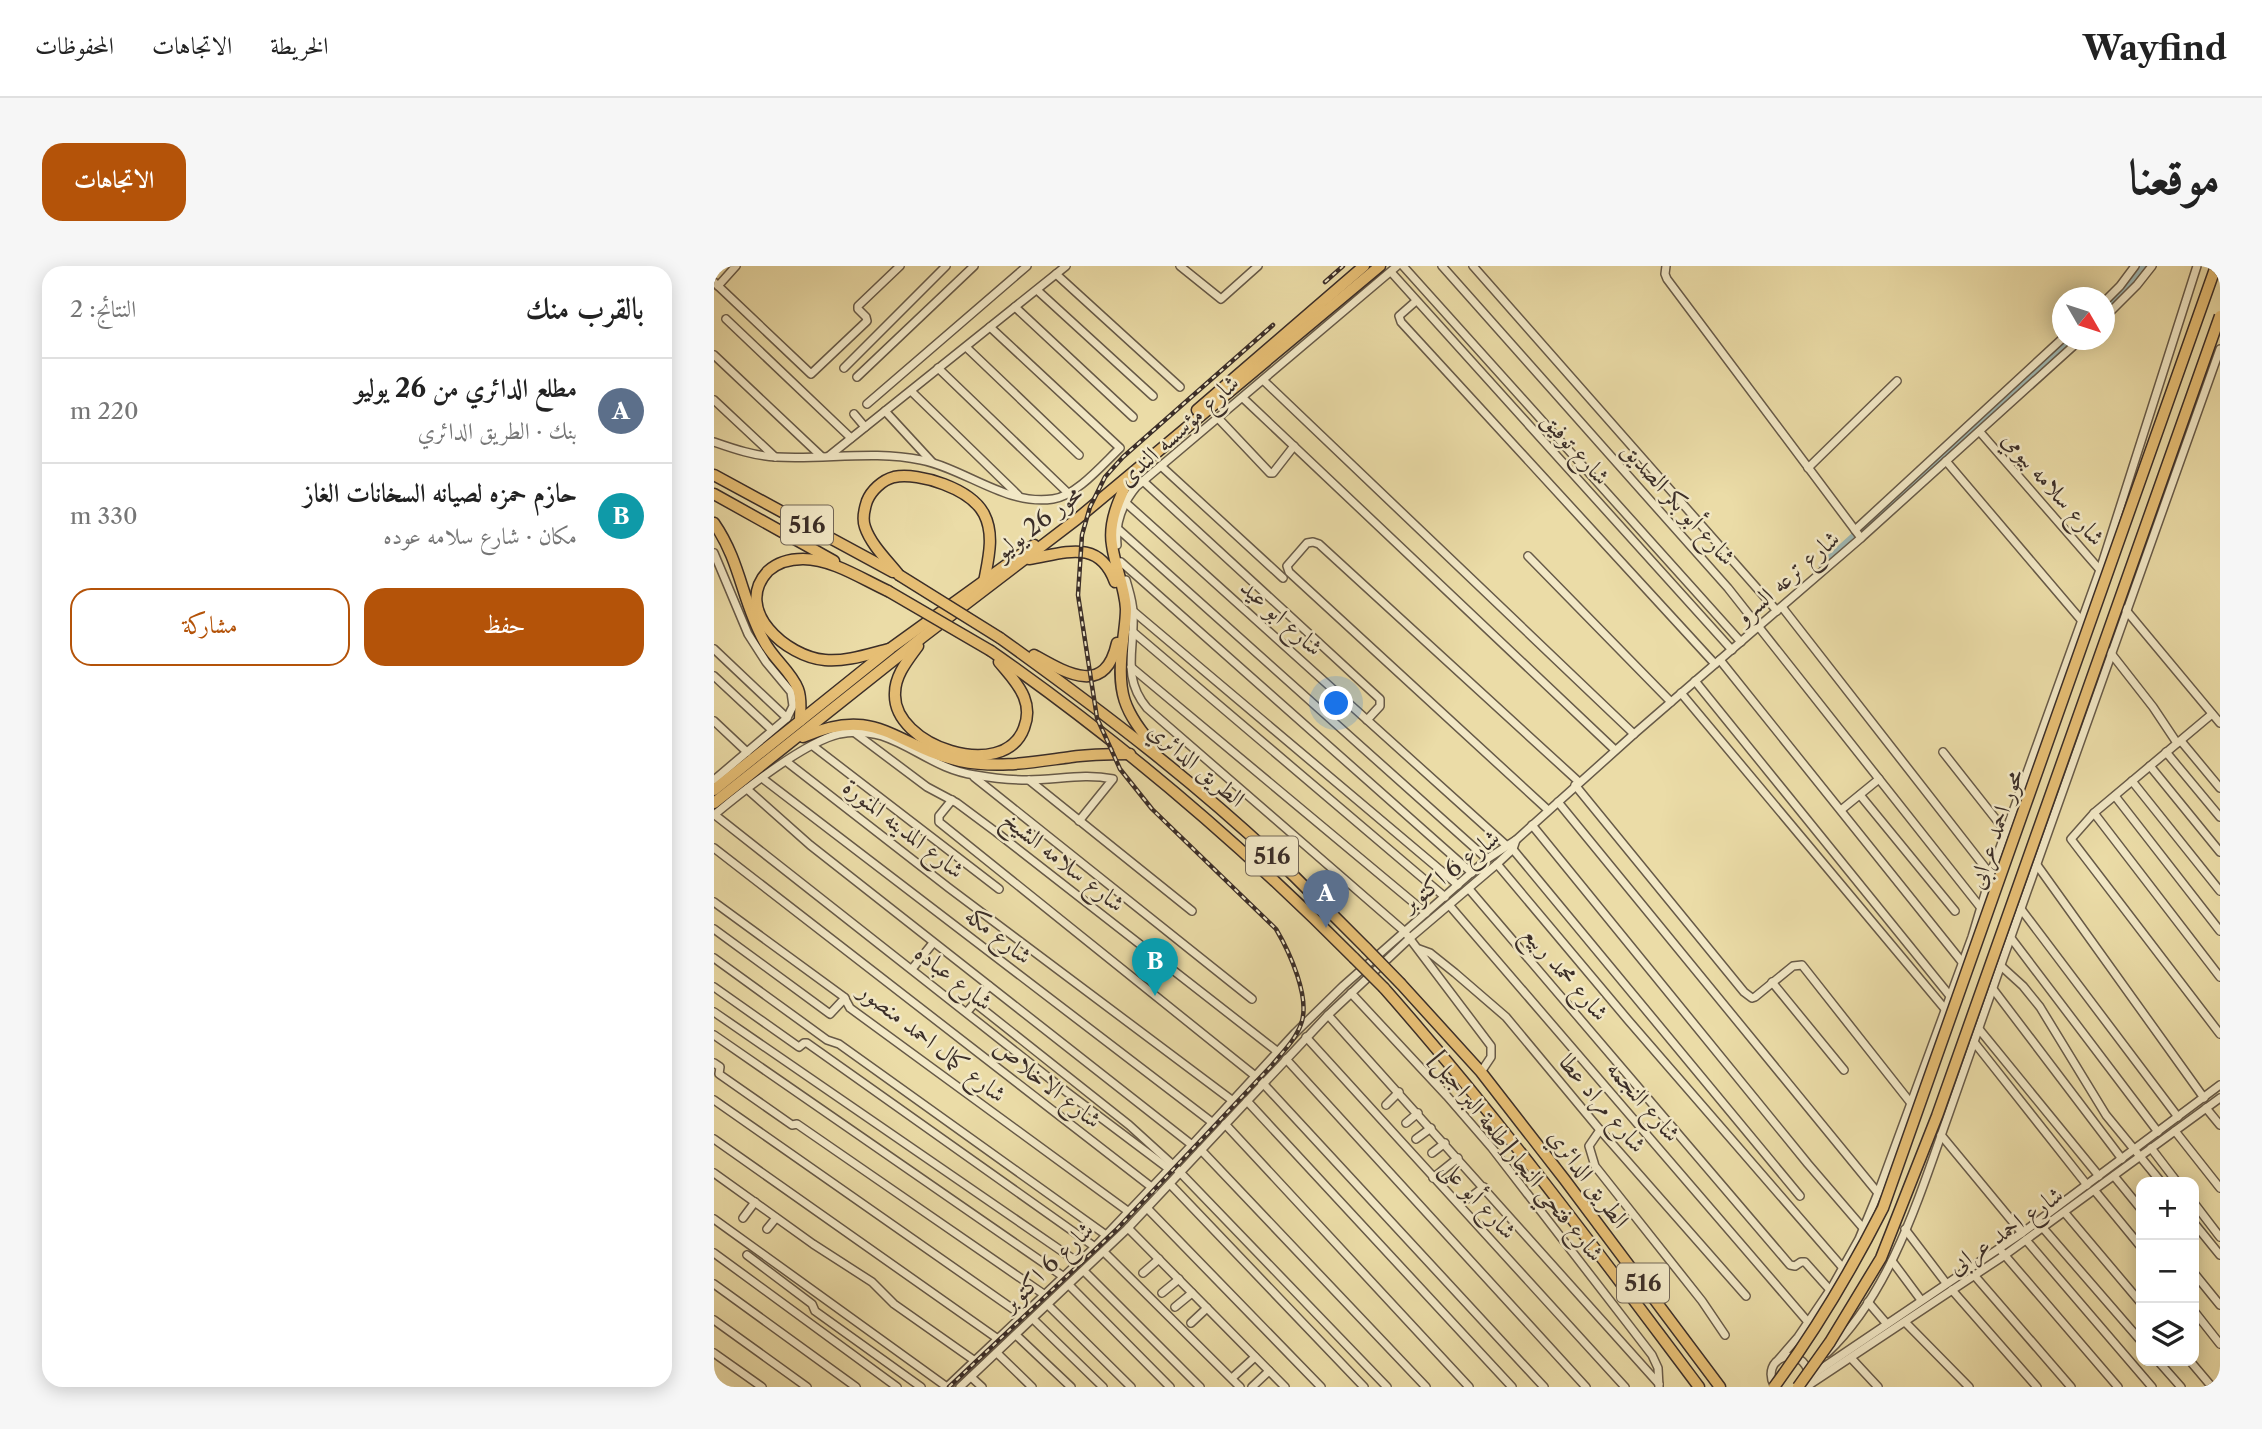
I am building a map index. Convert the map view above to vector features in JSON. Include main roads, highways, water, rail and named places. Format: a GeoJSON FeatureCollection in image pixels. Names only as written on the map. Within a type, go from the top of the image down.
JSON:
{"type":"FeatureCollection","features":[{"type":"Feature","properties":{"kind":"highway","name":"محور 26 يوليو"},"geometry":{"type":"LineString","coordinates":[[714,790],[891,648],[1062,524],[1364,266]]}},
{"type":"Feature","properties":{"kind":"highway","name":"محور احمد عرابى"},"geometry":{"type":"LineString","coordinates":[[1773,1386],[1797,1356],[1839,1290],[1882,1208],[2216,266]]}},
{"type":"Feature","properties":{"kind":"highway","name":"محور 26 يوليو"},"geometry":{"type":"LineString","coordinates":[[714,803],[924,636],[1026,559],[1385,269]]}},
{"type":"Feature","properties":{"kind":"highway","name":"محور احمد عرابى"},"geometry":{"type":"LineString","coordinates":[[1798,1387],[1830,1342],[1881,1258],[1941,1103],[2220,316]]}},
{"type":"Feature","properties":{"kind":"highway","name":"الطريق الدائري"},"geometry":{"type":"LineString","coordinates":[[714,475],[899,575],[1000,638],[1144,741],[1293,875],[1401,984],[1481,1073],[1720,1387]]}},
{"type":"Feature","properties":{"kind":"highway"},"geometry":{"type":"LineString","coordinates":[[1130,475],[1113,521],[1112,545],[1126,608],[1120,672],[1121,694],[1144,741]]}},
{"type":"Feature","properties":{"kind":"highway"},"geometry":{"type":"LineString","coordinates":[[899,575],[868,534],[863,516],[868,498],[876,488],[894,477],[935,482],[956,489],[977,503],[985,514],[990,538],[984,582]]}},
{"type":"Feature","properties":{"kind":"highway","name":"الطريق الدائري"},"geometry":{"type":"LineString","coordinates":[[714,494],[991,651],[1133,756],[1285,889],[1384,988],[1491,1113],[1699,1387]]}},
{"type":"Feature","properties":{"kind":"highway"},"geometry":{"type":"LineString","coordinates":[[714,523],[735,560],[750,609],[764,642],[797,686],[801,702],[800,721]]}},
{"type":"Feature","properties":{"kind":"highway"},"geometry":{"type":"LineString","coordinates":[[1000,638],[1077,677],[1092,676],[1099,672],[1110,663],[1116,647],[1120,631],[1119,603],[1114,580],[1103,560],[1093,553],[1081,552],[1026,559]]}},
{"type":"Feature","properties":{"kind":"highway"},"geometry":{"type":"LineString","coordinates":[[888,591],[827,563],[794,559],[772,567],[764,576],[757,599],[759,610],[770,631],[790,649],[802,655],[814,659],[838,660],[891,648]]}},
{"type":"Feature","properties":{"kind":"highway"},"geometry":{"type":"LineString","coordinates":[[924,636],[896,681],[894,695],[897,710],[904,723],[915,734],[955,752],[996,755],[1007,750],[1023,732],[1027,720],[1024,697],[991,651]]}},
{"type":"Feature","properties":{"kind":"highway"},"geometry":{"type":"LineString","coordinates":[[794,739],[830,727],[864,724],[885,730],[937,754],[979,764],[1011,766],[1082,756],[1133,756]]}},
{"type":"Feature","properties":{"kind":"waterway"},"geometry":{"type":"LineString","coordinates":[[2115,301],[2127,290],[2144,266]]}},
{"type":"Feature","properties":{"kind":"waterway"},"geometry":{"type":"LineString","coordinates":[[1862,529],[2060,350]]}},
{"type":"Feature","properties":{"kind":"waterway"},"geometry":{"type":"LineString","coordinates":[[1822,565],[1855,535]]}},
{"type":"Feature","properties":{"kind":"railway"},"geometry":{"type":"LineString","coordinates":[[1325,282],[1343,266]]}},
{"type":"Feature","properties":{"kind":"railway"},"geometry":{"type":"LineString","coordinates":[[949,1387],[1116,1230],[1272,1065],[1301,1024],[1301,988],[1287,949],[1276,929],[1152,809],[1120,769],[1097,718],[1078,595],[1082,535],[1090,507],[1105,477],[1123,457],[1273,325]]}},
{"type":"Feature","properties":{"kind":"place","name":"مطلع الدائري من 26 يوليو"},"geometry":{"type":"Point","coordinates":[1326,928]}},
{"type":"Feature","properties":{"kind":"place","name":"حازم حمزه لصيانه السخانات الغاز"},"geometry":{"type":"Point","coordinates":[1155,996]}}]}
